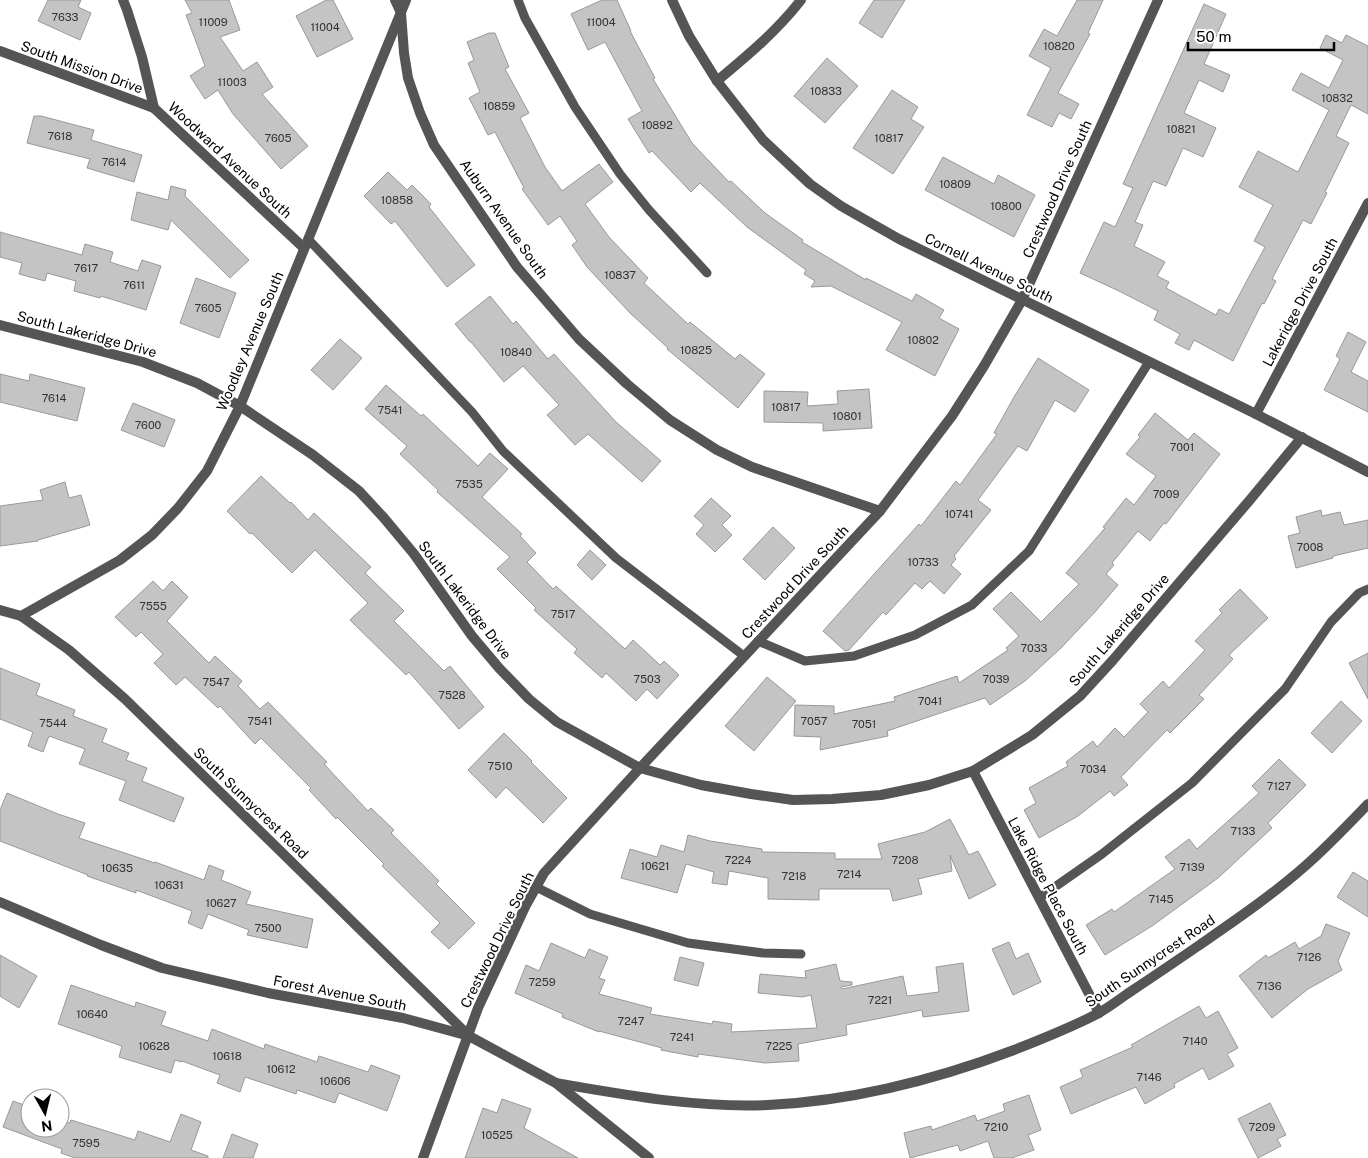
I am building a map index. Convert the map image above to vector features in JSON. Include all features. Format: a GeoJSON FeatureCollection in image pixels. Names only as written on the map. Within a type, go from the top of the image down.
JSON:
{"type":"FeatureCollection","features":[{"type":"Feature","properties":{"kind":"street","name":"Woodward Avenue South"},"geometry":{"type":"LineString","coordinates":[[123,0],[142,57],[154,108],[306,244]]}},
{"type":"Feature","properties":{"kind":"street","name":"Auburn Avenue South"},"geometry":{"type":"LineString","coordinates":[[395,0],[401,13],[408,78],[420,113],[434,144],[517,267],[579,339],[627,384],[670,420],[717,450],[752,467],[880,511]]}},
{"type":"Feature","properties":{"kind":"street","name":"Woodley Avenue South"},"geometry":{"type":"LineString","coordinates":[[21,616],[120,560],[152,535],[178,508],[206,471],[240,406],[406,0]]}},
{"type":"Feature","properties":{"kind":"street","name":"Cornell Avenue South"},"geometry":{"type":"LineString","coordinates":[[672,0],[689,36],[717,81],[763,140],[810,184],[841,206],[899,239],[1256,414],[1368,472]]}},
{"type":"Feature","properties":{"kind":"street"},"geometry":{"type":"LineString","coordinates":[[717,81],[747,56],[788,17],[801,0]]}},
{"type":"Feature","properties":{"kind":"street","name":"Crestwood Drive South"},"geometry":{"type":"LineString","coordinates":[[423,1158],[478,1008],[526,905],[544,873],[880,511],[952,416],[984,366],[1022,300],[1158,0]]}},
{"type":"Feature","properties":{"kind":"street","name":"South Mission Drive"},"geometry":{"type":"LineString","coordinates":[[0,51],[154,108]]}},
{"type":"Feature","properties":{"kind":"street","name":"Lakeridge Drive South"},"geometry":{"type":"LineString","coordinates":[[1256,414],[1368,203]]}},
{"type":"Feature","properties":{"kind":"street","name":"South Lakeridge Drive"},"geometry":{"type":"LineString","coordinates":[[0,325],[143,362],[197,383],[240,406],[312,455],[359,492],[414,554],[472,636],[499,668],[529,699],[557,722],[640,768],[701,785],[793,800],[832,799],[880,794],[929,785],[973,771],[1032,735],[1080,696],[1113,660],[1302,437]]}},
{"type":"Feature","properties":{"kind":"street","name":"South Sunnycrest Road"},"geometry":{"type":"LineString","coordinates":[[0,610],[21,616],[70,650],[125,699],[469,1036]]}},
{"type":"Feature","properties":{"kind":"street","name":"Lake Ridge Place South"},"geometry":{"type":"LineString","coordinates":[[973,771],[1099,1013]]}},
{"type":"Feature","properties":{"kind":"street","name":"South Sunnycrest Road"},"geometry":{"type":"LineString","coordinates":[[556,1083],[635,1097],[708,1104],[767,1105],[867,1093],[920,1081],[981,1062],[1054,1035],[1099,1013],[1155,976],[1272,893],[1331,842],[1368,804]]}},
{"type":"Feature","properties":{"kind":"street","name":"Forest Avenue South"},"geometry":{"type":"LineString","coordinates":[[0,902],[101,946],[162,968],[268,993],[403,1018],[469,1036],[556,1083],[649,1158]]}},
{"type":"Feature","properties":{"kind":"lane"},"geometry":{"type":"LineString","coordinates":[[518,0],[525,18],[575,107],[620,174],[649,210],[707,273]]}},
{"type":"Feature","properties":{"kind":"lane"},"geometry":{"type":"LineString","coordinates":[[306,244],[472,412],[503,452],[616,558],[744,656]]}},
{"type":"Feature","properties":{"kind":"lane"},"geometry":{"type":"LineString","coordinates":[[758,641],[806,661],[854,656],[915,636],[972,605],[1029,551],[1149,362]]}},
{"type":"Feature","properties":{"kind":"lane"},"geometry":{"type":"LineString","coordinates":[[1039,898],[1102,854],[1192,783],[1285,689],[1331,622],[1359,593],[1368,588]]}},
{"type":"Feature","properties":{"kind":"lane"},"geometry":{"type":"LineString","coordinates":[[536,887],[590,914],[688,943],[763,953],[801,954]]}},
{"type":"Feature","properties":{"kind":"building"},"geometry":{"type":"Polygon","coordinates":[[[48,0],[81,0],[78,7],[91,13],[80,40],[38,21],[48,0]]]}},
{"type":"Feature","properties":{"kind":"building"},"geometry":{"type":"Polygon","coordinates":[[[185,0],[229,0],[240,30],[220,37],[243,71],[257,62],[273,87],[262,94],[308,146],[281,169],[233,114],[218,90],[205,99],[190,76],[205,66],[186,15],[192,13],[185,0]]]}},
{"type":"Feature","properties":{"kind":"building"},"geometry":{"type":"Polygon","coordinates":[[[326,0],[333,0],[353,39],[317,57],[296,16],[326,0]]]}},
{"type":"Feature","properties":{"kind":"building"},"geometry":{"type":"Polygon","coordinates":[[[602,0],[617,0],[630,31],[655,78],[653,79],[692,143],[729,182],[731,181],[765,213],[803,240],[802,242],[866,280],[866,278],[912,301],[916,294],[944,310],[939,318],[959,329],[935,376],[886,350],[902,322],[831,286],[811,287],[815,281],[804,274],[806,270],[747,227],[700,183],[691,192],[652,151],[649,153],[628,119],[642,111],[605,42],[588,50],[571,14],[602,0]]]}},
{"type":"Feature","properties":{"kind":"building"},"geometry":{"type":"Polygon","coordinates":[[[874,0],[905,0],[882,38],[859,23],[874,0]]]}},
{"type":"Feature","properties":{"kind":"building"},"geometry":{"type":"Polygon","coordinates":[[[1077,0],[1103,0],[1088,33],[1090,34],[1058,93],[1079,104],[1071,119],[1059,113],[1052,127],[1027,115],[1051,68],[1029,56],[1044,29],[1057,36],[1077,0]]]}},
{"type":"Feature","properties":{"kind":"building"},"geometry":{"type":"Polygon","coordinates":[[[1204,4],[1226,14],[1204,64],[1230,75],[1223,92],[1199,80],[1184,113],[1216,128],[1203,157],[1183,148],[1166,186],[1153,181],[1135,222],[1143,225],[1134,246],[1165,262],[1157,276],[1169,282],[1166,288],[1216,315],[1219,309],[1229,314],[1265,247],[1254,241],[1273,205],[1239,187],[1258,151],[1298,172],[1329,110],[1292,90],[1301,73],[1329,88],[1343,60],[1320,48],[1326,35],[1342,43],[1346,35],[1368,46],[1368,114],[1351,105],[1336,136],[1349,143],[1325,192],[1327,193],[1311,224],[1303,220],[1272,279],[1276,281],[1264,304],[1262,303],[1233,361],[1194,340],[1189,350],[1175,343],[1180,334],[1154,320],[1158,311],[1080,273],[1104,222],[1115,227],[1133,188],[1123,184],[1204,4]]]}},
{"type":"Feature","properties":{"kind":"building"},"geometry":{"type":"Polygon","coordinates":[[[489,33],[495,33],[509,67],[505,69],[529,113],[520,118],[545,167],[562,191],[599,164],[613,182],[585,204],[609,237],[648,278],[644,283],[688,324],[690,322],[735,359],[740,354],[765,374],[738,408],[667,349],[630,313],[587,267],[572,245],[577,241],[560,216],[548,225],[522,189],[524,188],[495,132],[488,135],[469,98],[480,92],[468,63],[474,60],[467,42],[489,33]]]}},
{"type":"Feature","properties":{"kind":"building"},"geometry":{"type":"Polygon","coordinates":[[[827,58],[858,86],[825,123],[794,96],[827,58]]]}},
{"type":"Feature","properties":{"kind":"building"},"geometry":{"type":"Polygon","coordinates":[[[892,90],[918,107],[911,119],[924,127],[893,174],[853,148],[892,90]]]}},
{"type":"Feature","properties":{"kind":"building"},"geometry":{"type":"Polygon","coordinates":[[[34,116],[41,116],[94,130],[91,140],[142,155],[134,182],[87,168],[90,159],[27,143],[34,116]]]}},
{"type":"Feature","properties":{"kind":"building"},"geometry":{"type":"Polygon","coordinates":[[[943,157],[994,184],[998,175],[1035,195],[1014,237],[925,190],[943,157]]]}},
{"type":"Feature","properties":{"kind":"building"},"geometry":{"type":"Polygon","coordinates":[[[388,172],[407,190],[412,185],[431,204],[429,207],[475,265],[447,287],[395,221],[391,224],[364,196],[388,172]]]}},
{"type":"Feature","properties":{"kind":"building"},"geometry":{"type":"Polygon","coordinates":[[[171,186],[186,190],[185,196],[249,260],[230,278],[171,220],[168,230],[131,220],[137,192],[168,200],[171,186]]]}},
{"type":"Feature","properties":{"kind":"building"},"geometry":{"type":"Polygon","coordinates":[[[0,232],[82,255],[85,244],[113,252],[110,262],[138,271],[142,260],[161,266],[146,310],[101,296],[100,298],[74,291],[76,281],[47,273],[45,281],[19,274],[22,263],[0,257],[0,232]]]}},
{"type":"Feature","properties":{"kind":"building"},"geometry":{"type":"Polygon","coordinates":[[[196,278],[236,293],[219,338],[180,323],[196,278]]]}},
{"type":"Feature","properties":{"kind":"building"},"geometry":{"type":"Polygon","coordinates":[[[490,296],[513,324],[516,321],[548,359],[554,354],[616,422],[661,461],[642,482],[588,434],[575,445],[547,415],[559,405],[523,366],[504,382],[455,324],[490,296]]]}},
{"type":"Feature","properties":{"kind":"building"},"geometry":{"type":"Polygon","coordinates":[[[1348,332],[1366,342],[1351,372],[1368,381],[1368,412],[1324,390],[1340,359],[1336,356],[1348,332]]]}},
{"type":"Feature","properties":{"kind":"building"},"geometry":{"type":"Polygon","coordinates":[[[340,339],[362,358],[333,390],[311,370],[340,339]]]}},
{"type":"Feature","properties":{"kind":"building"},"geometry":{"type":"Polygon","coordinates":[[[1038,358],[1089,390],[1075,412],[1055,400],[1027,451],[1018,446],[978,500],[991,510],[954,556],[956,559],[951,565],[961,574],[944,594],[930,581],[922,589],[915,583],[886,615],[883,612],[849,650],[845,651],[823,631],[919,524],[921,526],[956,481],[960,485],[997,434],[994,433],[1038,358]]]}},
{"type":"Feature","properties":{"kind":"building"},"geometry":{"type":"Polygon","coordinates":[[[0,374],[29,381],[30,374],[85,388],[77,421],[0,402],[0,374]]]}},
{"type":"Feature","properties":{"kind":"building"},"geometry":{"type":"Polygon","coordinates":[[[386,385],[421,416],[423,414],[478,466],[490,453],[508,469],[482,497],[522,534],[520,536],[536,553],[527,562],[553,589],[556,586],[625,649],[633,640],[660,665],[664,661],[679,675],[657,699],[647,689],[636,701],[606,673],[602,678],[574,653],[577,649],[534,610],[536,608],[497,569],[510,557],[437,492],[438,490],[400,454],[407,446],[365,409],[386,385]]]}},
{"type":"Feature","properties":{"kind":"building"},"geometry":{"type":"Polygon","coordinates":[[[869,389],[872,428],[823,431],[823,423],[764,422],[764,391],[808,392],[807,406],[838,404],[837,391],[869,389]]]}},
{"type":"Feature","properties":{"kind":"building"},"geometry":{"type":"Polygon","coordinates":[[[133,403],[175,420],[164,447],[121,430],[133,403]]]}},
{"type":"Feature","properties":{"kind":"building"},"geometry":{"type":"Polygon","coordinates":[[[1155,413],[1188,440],[1194,433],[1220,454],[1166,524],[1164,523],[1150,541],[1138,531],[1112,563],[1114,565],[1106,574],[1118,585],[1061,648],[1025,681],[990,705],[985,698],[887,731],[888,736],[820,750],[821,737],[794,736],[795,705],[834,706],[834,714],[895,701],[894,697],[957,676],[959,683],[1008,650],[1006,648],[1019,636],[993,609],[1011,592],[1041,622],[1079,584],[1066,573],[1105,528],[1103,527],[1126,498],[1134,505],[1156,476],[1126,454],[1140,437],[1138,435],[1155,413]]]}},
{"type":"Feature","properties":{"kind":"building"},"geometry":{"type":"Polygon","coordinates":[[[261,476],[291,502],[308,520],[314,513],[371,567],[365,573],[404,611],[394,621],[444,671],[450,666],[484,707],[459,729],[409,672],[406,675],[350,620],[368,603],[315,550],[292,573],[227,511],[261,476]]]}},
{"type":"Feature","properties":{"kind":"building"},"geometry":{"type":"Polygon","coordinates":[[[65,482],[69,498],[81,495],[90,525],[38,541],[0,546],[0,506],[43,500],[40,490],[65,482]]]}},
{"type":"Feature","properties":{"kind":"building"},"geometry":{"type":"Polygon","coordinates":[[[711,498],[731,516],[722,525],[732,535],[715,552],[696,534],[704,525],[694,516],[711,498]]]}},
{"type":"Feature","properties":{"kind":"building"},"geometry":{"type":"Polygon","coordinates":[[[1321,510],[1322,516],[1340,512],[1344,525],[1368,520],[1368,548],[1333,556],[1333,558],[1296,568],[1288,536],[1300,533],[1296,517],[1321,510]]]}},
{"type":"Feature","properties":{"kind":"building"},"geometry":{"type":"Polygon","coordinates":[[[773,527],[795,548],[765,580],[743,559],[773,527]]]}},
{"type":"Feature","properties":{"kind":"building"},"geometry":{"type":"Polygon","coordinates":[[[590,550],[606,565],[592,580],[577,565],[590,550]]]}},
{"type":"Feature","properties":{"kind":"building"},"geometry":{"type":"Polygon","coordinates":[[[153,581],[163,591],[172,581],[188,597],[167,621],[209,663],[215,656],[242,681],[238,686],[260,709],[268,702],[327,762],[324,764],[368,811],[371,808],[394,830],[391,833],[439,881],[436,884],[475,923],[449,949],[431,932],[440,923],[382,866],[384,864],[337,817],[336,819],[309,790],[311,788],[261,738],[255,744],[220,706],[218,708],[185,677],[176,685],[154,663],[163,654],[141,632],[136,637],[115,617],[153,581]]]}},
{"type":"Feature","properties":{"kind":"building"},"geometry":{"type":"Polygon","coordinates":[[[1240,589],[1268,618],[1229,655],[1233,659],[1199,695],[1204,699],[1170,733],[1167,730],[1121,777],[1128,785],[1114,796],[1110,791],[1078,816],[1039,838],[1024,810],[1036,803],[1029,788],[1068,766],[1066,762],[1093,741],[1097,747],[1115,728],[1124,737],[1148,712],[1140,704],[1163,681],[1169,688],[1205,650],[1195,641],[1222,613],[1219,610],[1240,589]]]}},
{"type":"Feature","properties":{"kind":"building"},"geometry":{"type":"Polygon","coordinates":[[[1368,653],[1368,699],[1349,663],[1368,653]]]}},
{"type":"Feature","properties":{"kind":"building"},"geometry":{"type":"Polygon","coordinates":[[[0,668],[40,684],[36,695],[75,710],[73,716],[107,729],[102,742],[129,753],[126,760],[147,768],[142,781],[184,798],[174,822],[119,800],[126,781],[79,764],[85,749],[49,736],[43,752],[28,746],[33,732],[0,719],[0,668]]]}},
{"type":"Feature","properties":{"kind":"building"},"geometry":{"type":"Polygon","coordinates":[[[767,677],[796,701],[754,751],[725,726],[767,677]]]}},
{"type":"Feature","properties":{"kind":"building"},"geometry":{"type":"Polygon","coordinates":[[[1341,701],[1362,721],[1332,753],[1311,733],[1341,701]]]}},
{"type":"Feature","properties":{"kind":"building"},"geometry":{"type":"Polygon","coordinates":[[[504,733],[567,798],[543,823],[506,787],[496,798],[468,770],[504,733]]]}},
{"type":"Feature","properties":{"kind":"building"},"geometry":{"type":"Polygon","coordinates":[[[1279,759],[1306,785],[1268,823],[1272,828],[1218,878],[1152,926],[1105,955],[1086,925],[1112,909],[1114,912],[1175,869],[1165,857],[1189,839],[1197,849],[1259,793],[1252,786],[1279,759]]]}},
{"type":"Feature","properties":{"kind":"building"},"geometry":{"type":"Polygon","coordinates":[[[7,793],[85,823],[79,838],[204,880],[209,865],[224,871],[221,880],[251,892],[246,904],[313,919],[307,948],[247,935],[249,930],[208,914],[202,929],[188,923],[192,911],[136,890],[136,893],[87,876],[0,841],[0,810],[7,793]]]}},
{"type":"Feature","properties":{"kind":"building"},"geometry":{"type":"Polygon","coordinates":[[[950,819],[969,855],[978,851],[996,885],[969,899],[950,855],[952,871],[918,879],[922,894],[893,901],[890,889],[819,889],[819,900],[768,899],[768,878],[729,871],[727,885],[712,883],[714,872],[686,864],[677,893],[621,878],[630,849],[657,857],[661,845],[684,852],[688,835],[710,841],[762,849],[762,852],[835,853],[835,859],[882,859],[878,844],[925,832],[950,819]]]}},
{"type":"Feature","properties":{"kind":"building"},"geometry":{"type":"Polygon","coordinates":[[[1353,872],[1368,881],[1368,917],[1337,897],[1353,872]]]}},
{"type":"Feature","properties":{"kind":"building"},"geometry":{"type":"Polygon","coordinates":[[[1326,924],[1350,933],[1338,961],[1342,970],[1308,989],[1272,1018],[1239,976],[1266,955],[1268,958],[1295,942],[1299,949],[1321,936],[1326,924]]]}},
{"type":"Feature","properties":{"kind":"building"},"geometry":{"type":"Polygon","coordinates":[[[1009,942],[1016,959],[1028,953],[1041,982],[1013,995],[992,949],[1009,942]]]}},
{"type":"Feature","properties":{"kind":"building"},"geometry":{"type":"Polygon","coordinates":[[[551,943],[585,958],[589,949],[608,957],[599,978],[605,980],[599,994],[652,1008],[650,1014],[712,1024],[713,1021],[732,1024],[731,1032],[817,1028],[811,995],[802,997],[758,993],[760,974],[806,978],[805,971],[836,964],[840,981],[852,982],[852,985],[841,987],[842,989],[903,976],[907,996],[939,992],[936,967],[963,963],[969,1011],[923,1017],[922,1010],[846,1025],[847,1035],[798,1044],[799,1061],[765,1063],[698,1054],[698,1057],[661,1050],[662,1048],[599,1032],[562,1017],[563,1014],[515,993],[526,965],[539,971],[551,943]]]}},
{"type":"Feature","properties":{"kind":"building"},"geometry":{"type":"Polygon","coordinates":[[[0,955],[37,976],[19,1008],[0,996],[0,955]]]}},
{"type":"Feature","properties":{"kind":"building"},"geometry":{"type":"Polygon","coordinates":[[[680,957],[704,963],[698,986],[674,980],[680,957]]]}},
{"type":"Feature","properties":{"kind":"building"},"geometry":{"type":"Polygon","coordinates":[[[71,985],[135,1007],[136,1002],[166,1012],[161,1025],[208,1041],[212,1029],[264,1049],[265,1044],[317,1062],[319,1056],[368,1072],[371,1065],[400,1076],[387,1111],[339,1093],[335,1103],[297,1090],[296,1094],[245,1077],[240,1092],[217,1083],[220,1075],[182,1061],[175,1060],[171,1073],[119,1057],[122,1046],[58,1024],[71,985]]]}},
{"type":"Feature","properties":{"kind":"building"},"geometry":{"type":"Polygon","coordinates":[[[1199,1006],[1206,1018],[1218,1011],[1238,1048],[1227,1054],[1234,1066],[1209,1080],[1203,1068],[1174,1084],[1175,1087],[1145,1104],[1136,1087],[1071,1114],[1060,1087],[1083,1077],[1080,1070],[1133,1047],[1131,1045],[1199,1006]]]}},
{"type":"Feature","properties":{"kind":"building"},"geometry":{"type":"Polygon","coordinates":[[[1029,1095],[1041,1130],[1028,1135],[1034,1150],[1012,1158],[994,1158],[988,1141],[960,1151],[958,1145],[910,1158],[904,1133],[931,1126],[932,1130],[975,1115],[977,1121],[1005,1111],[1003,1104],[1029,1095]]]}},
{"type":"Feature","properties":{"kind":"building"},"geometry":{"type":"Polygon","coordinates":[[[502,1099],[531,1109],[524,1128],[578,1158],[465,1158],[483,1108],[497,1113],[502,1099]]]}},
{"type":"Feature","properties":{"kind":"building"},"geometry":{"type":"Polygon","coordinates":[[[13,1101],[20,1103],[20,1133],[3,1127],[13,1101]]]}},
{"type":"Feature","properties":{"kind":"building"},"geometry":{"type":"Polygon","coordinates":[[[1270,1103],[1286,1135],[1277,1139],[1281,1146],[1258,1158],[1238,1119],[1270,1103]]]}},
{"type":"Feature","properties":{"kind":"building"},"geometry":{"type":"Polygon","coordinates":[[[181,1114],[201,1122],[191,1150],[208,1156],[208,1158],[75,1158],[61,1153],[62,1149],[32,1138],[70,1138],[71,1120],[135,1140],[138,1131],[170,1142],[181,1114]]]}},
{"type":"Feature","properties":{"kind":"building"},"geometry":{"type":"Polygon","coordinates":[[[232,1134],[258,1144],[253,1158],[223,1158],[232,1134]]]}}]}
